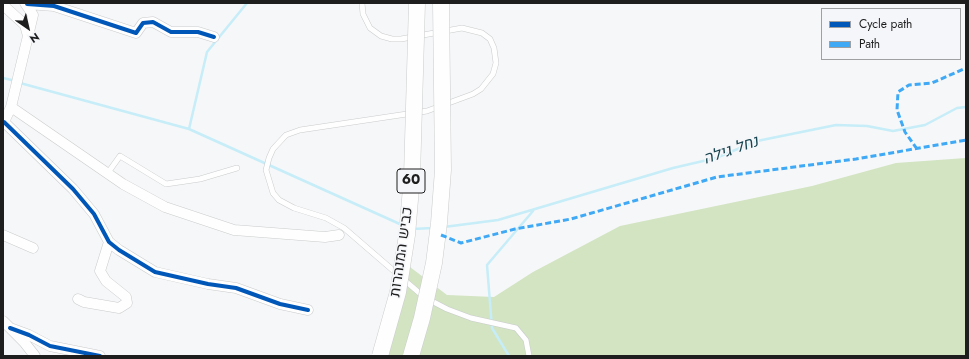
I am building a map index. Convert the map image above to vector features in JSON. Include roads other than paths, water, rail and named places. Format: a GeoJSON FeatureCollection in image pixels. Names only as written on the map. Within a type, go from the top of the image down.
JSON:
{"type":"FeatureCollection","features":[{"type":"Feature","properties":{"kind":"highway","name":"כביש המנהרות"},"geometry":{"type":"LineString","coordinates":[[380,356],[398,292],[407,235],[412,176],[417,3]]}},
{"type":"Feature","properties":{"kind":"highway","name":"כביש המנהרות"},"geometry":{"type":"LineString","coordinates":[[411,356],[434,263],[439,223],[443,162],[441,3]]}},
{"type":"Feature","properties":{"kind":"street"},"geometry":{"type":"LineString","coordinates":[[26,4],[33,15],[11,107],[4,123],[73,189],[94,214],[109,242],[155,272],[208,284],[236,288],[280,304],[308,310]]}},
{"type":"Feature","properties":{"kind":"street"},"geometry":{"type":"LineString","coordinates":[[26,4],[54,6],[136,33],[143,22],[153,22],[171,32],[198,32],[214,37]]}},
{"type":"Feature","properties":{"kind":"street"},"geometry":{"type":"LineString","coordinates":[[3,5],[25,25],[28,36]]}},
{"type":"Feature","properties":{"kind":"street"},"geometry":{"type":"LineString","coordinates":[[11,107],[107,174],[165,207],[234,230],[325,237],[339,235]]}},
{"type":"Feature","properties":{"kind":"street"},"geometry":{"type":"LineString","coordinates":[[3,235],[33,248]]}},
{"type":"Feature","properties":{"kind":"street"},"geometry":{"type":"LineString","coordinates":[[78,299],[84,302],[119,308],[127,303],[126,297],[106,281],[100,271],[109,242]]}},
{"type":"Feature","properties":{"kind":"street"},"geometry":{"type":"LineString","coordinates":[[7,324],[35,356]]}},
{"type":"Feature","properties":{"kind":"street"},"geometry":{"type":"LineString","coordinates":[[7,324],[50,346],[100,356]]}},
{"type":"Feature","properties":{"kind":"lane"},"geometry":{"type":"LineString","coordinates":[[362,3],[363,14],[370,28],[381,36],[392,39],[401,39],[462,28],[482,33],[490,39],[494,48],[496,63],[493,74],[485,85],[473,94],[427,111],[300,130],[286,135],[273,149],[269,158],[266,170],[268,183],[273,193],[279,200],[294,208],[326,218],[344,228],[424,297],[471,318],[516,328],[526,340],[529,356]]}},
{"type":"Feature","properties":{"kind":"lane"},"geometry":{"type":"LineString","coordinates":[[107,174],[120,156],[166,184],[200,179],[237,168]]}},
{"type":"Feature","properties":{"kind":"waterway"},"geometry":{"type":"LineString","coordinates":[[189,129],[207,52],[247,3]]}},
{"type":"Feature","properties":{"kind":"waterway"},"geometry":{"type":"LineString","coordinates":[[3,78],[16,81]]}},
{"type":"Feature","properties":{"kind":"waterway"},"geometry":{"type":"LineString","coordinates":[[20,83],[189,129],[402,225]]}},
{"type":"Feature","properties":{"kind":"waterway","name":"נחל גילה"},"geometry":{"type":"LineString","coordinates":[[444,227],[498,220],[673,168],[716,158],[757,141],[836,125],[867,126],[893,131],[925,125],[957,108],[966,107]]}},
{"type":"Feature","properties":{"kind":"waterway"},"geometry":{"type":"LineString","coordinates":[[509,356],[492,328],[487,265],[533,211]]}},
{"type":"Feature","properties":{"kind":"waterway"},"geometry":{"type":"LineString","coordinates":[[412,229],[433,228]]}}]}
